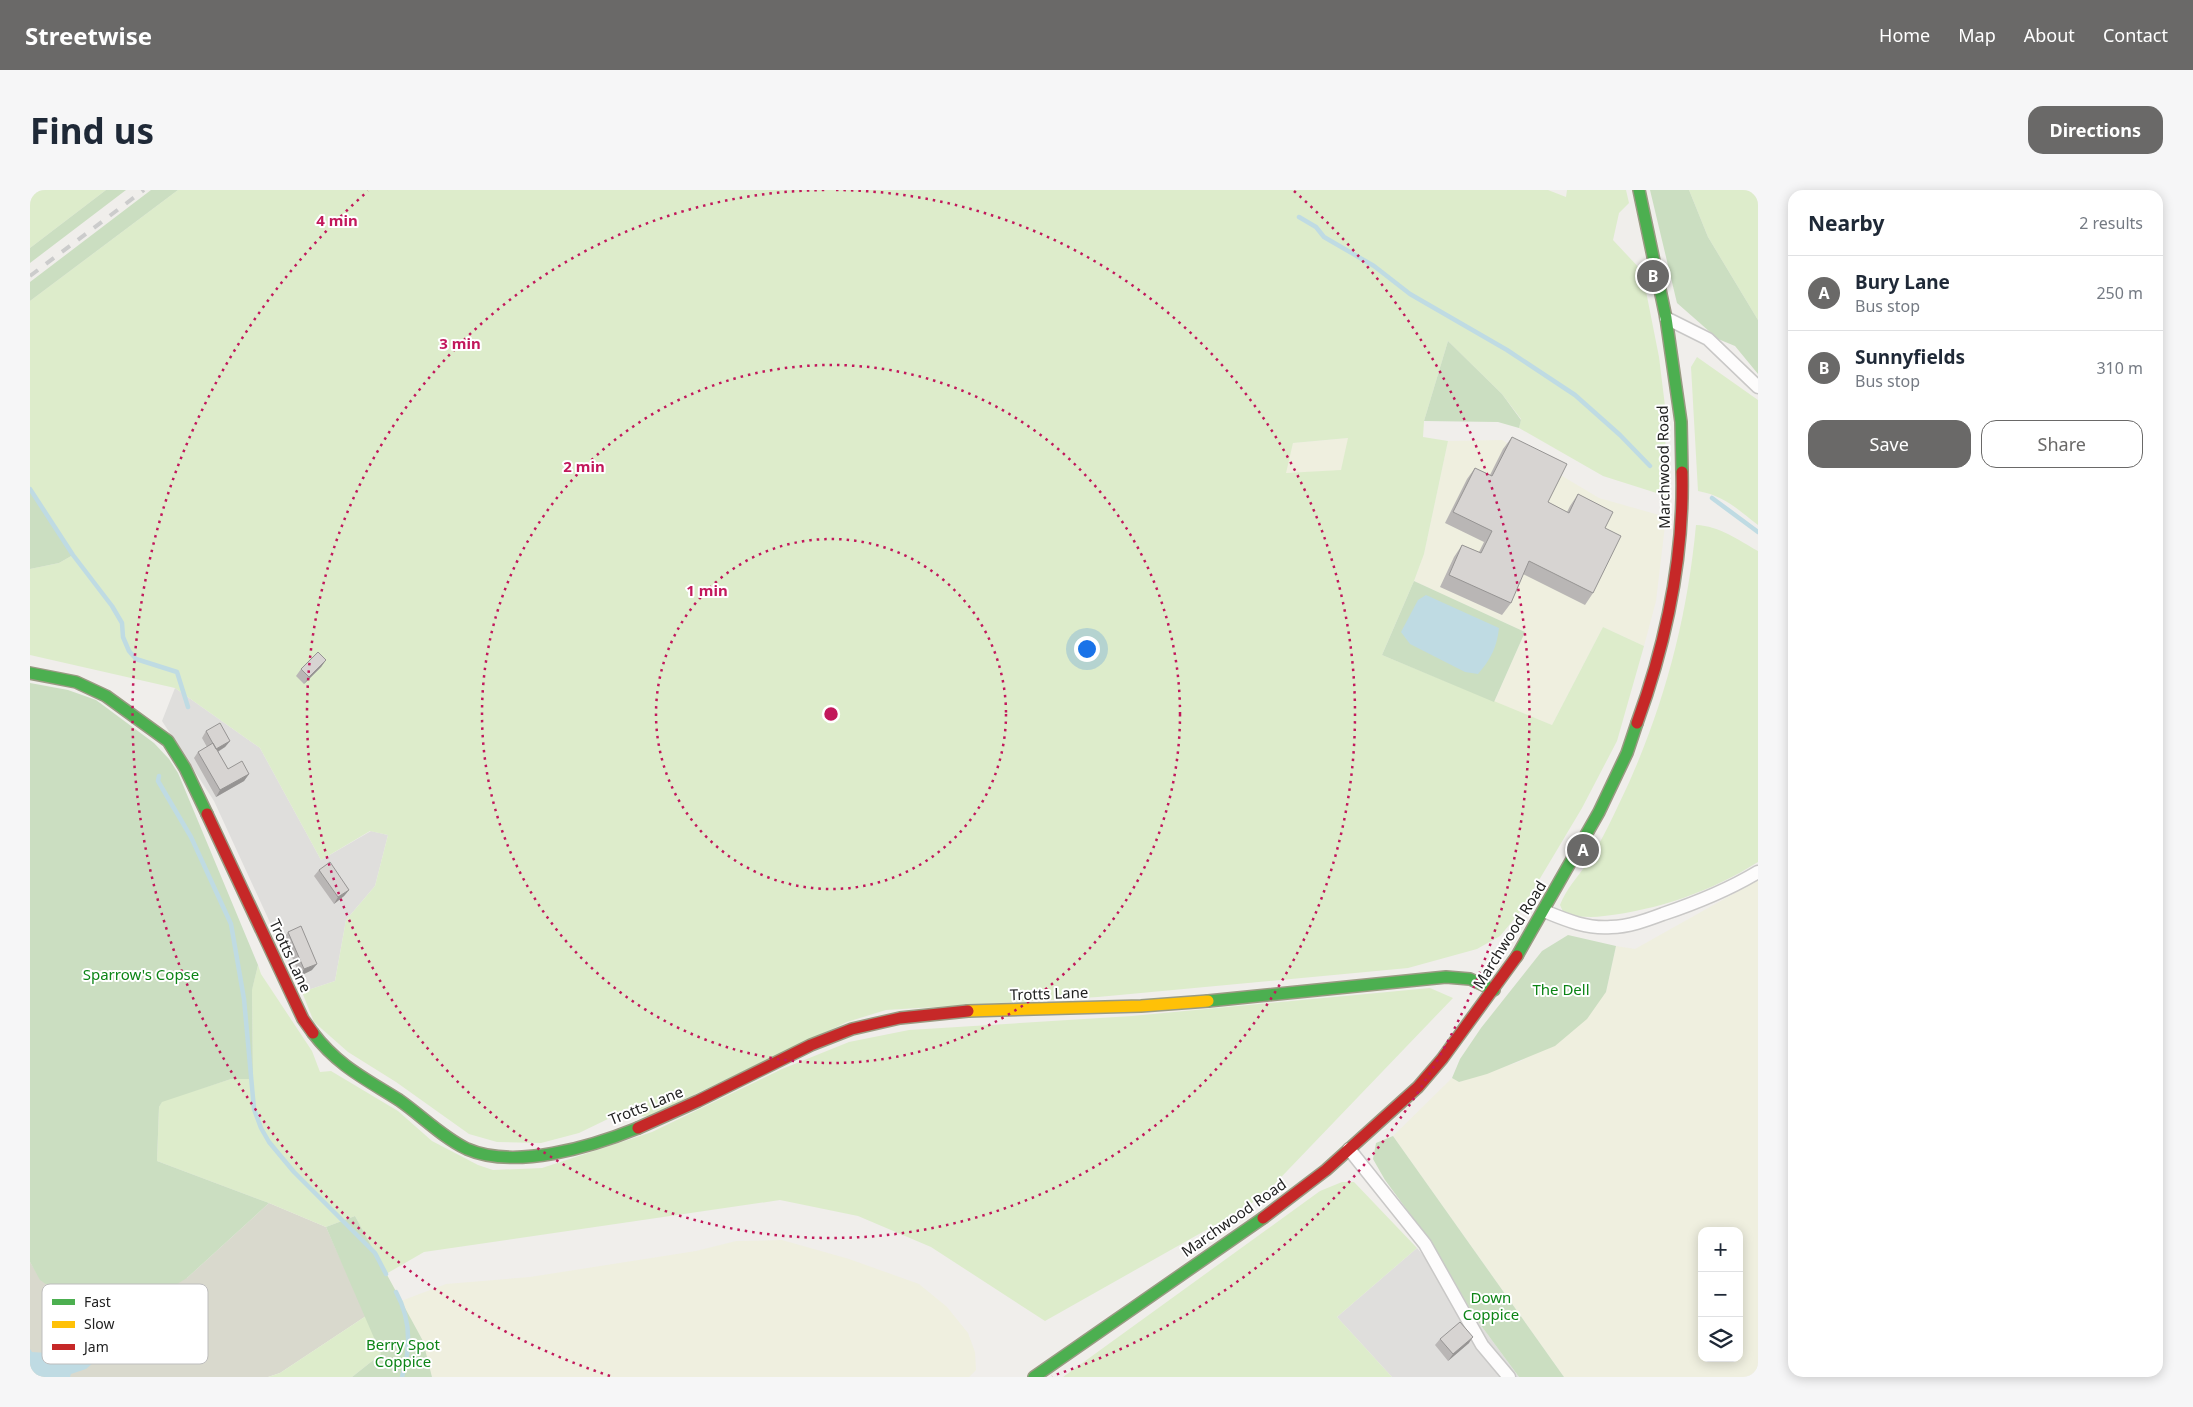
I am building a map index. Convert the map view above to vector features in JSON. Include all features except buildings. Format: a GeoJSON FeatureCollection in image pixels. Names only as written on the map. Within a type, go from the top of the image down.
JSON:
{"type":"FeatureCollection","features":[{"type":"Feature","properties":{"kind":"street","name":"Marchwood Road"},"geometry":{"type":"LineString","coordinates":[[1034,1377],[1284,1202],[1349,1149],[1418,1087],[1494,990],[1544,911],[1599,812],[1628,753],[1650,688],[1671,602],[1683,511],[1681,422],[1666,318],[1639,190]]}},
{"type":"Feature","properties":{"kind":"street"},"geometry":{"type":"LineString","coordinates":[[1666,318],[1708,339],[1758,387]]}},
{"type":"Feature","properties":{"kind":"street","name":"Trotts Lane"},"geometry":{"type":"LineString","coordinates":[[30,673],[76,682],[106,696],[168,741],[185,768],[302,1019],[339,1062],[404,1104],[440,1133],[467,1148],[490,1156],[522,1157],[578,1148],[646,1124],[706,1098],[819,1041],[868,1025],[920,1016],[1011,1010],[1141,1006],[1446,977],[1470,979],[1494,990]]}},
{"type":"Feature","properties":{"kind":"street"},"geometry":{"type":"LineString","coordinates":[[1544,911],[1574,923],[1611,928],[1642,921],[1684,907],[1718,894],[1758,872]]}},
{"type":"Feature","properties":{"kind":"street"},"geometry":{"type":"LineString","coordinates":[[1349,1149],[1425,1244],[1482,1345],[1509,1377]]}},
{"type":"Feature","properties":{"kind":"shaded area"},"geometry":{"type":"Polygon","coordinates":[[[175,688],[260,748],[321,860],[371,831],[388,835],[375,886],[346,920],[335,981],[302,992],[214,801],[162,721],[175,688]]]}},
{"type":"Feature","properties":{"kind":"shaded area"},"geometry":{"type":"Polygon","coordinates":[[[269,1203],[326,1227],[366,1316],[280,1373],[268,1377],[30,1377],[30,1262],[41,1280],[187,1278],[269,1203]]]}},
{"type":"Feature","properties":{"kind":"shaded area"},"geometry":{"type":"Polygon","coordinates":[[[1417,1248],[1474,1316],[1519,1377],[1392,1377],[1337,1317],[1417,1248]]]}},
{"type":"Feature","properties":{"kind":"green space"},"geometry":{"type":"Polygon","coordinates":[[[30,190],[106,190],[30,248],[30,190]]]}},
{"type":"Feature","properties":{"kind":"green space"},"geometry":{"type":"Polygon","coordinates":[[[106,190],[126,190],[30,263],[30,248],[106,190]]]}},
{"type":"Feature","properties":{"kind":"green space"},"geometry":{"type":"Polygon","coordinates":[[[151,190],[178,190],[30,301],[30,282],[151,190]]]}},
{"type":"Feature","properties":{"kind":"green space"},"geometry":{"type":"Polygon","coordinates":[[[178,190],[1548,190],[1566,197],[1567,190],[1626,190],[1629,203],[1619,213],[1613,240],[1642,271],[1659,357],[1665,406],[1666,496],[1603,476],[1519,428],[1521,419],[1502,394],[1448,341],[1424,421],[1423,437],[1448,441],[1424,554],[1382,655],[1552,725],[1603,627],[1644,646],[1617,741],[1582,808],[1520,912],[1500,936],[1477,949],[1408,968],[1098,997],[886,1010],[847,1022],[649,1116],[612,1117],[579,1133],[541,1143],[497,1142],[469,1134],[396,1082],[348,1052],[314,1022],[302,992],[335,981],[346,920],[375,886],[388,835],[370,831],[321,860],[260,748],[175,688],[30,655],[30,569],[59,563],[73,555],[30,489],[30,301],[178,190]],[[1348,438],[1293,443],[1286,473],[1341,470],[1348,438]]]}},
{"type":"Feature","properties":{"kind":"green space"},"geometry":{"type":"Polygon","coordinates":[[[1650,190],[1689,190],[1708,237],[1758,320],[1758,374],[1735,346],[1718,339],[1677,303],[1650,190]]]}},
{"type":"Feature","properties":{"kind":"green space"},"geometry":{"type":"Polygon","coordinates":[[[1689,190],[1758,190],[1758,320],[1708,237],[1689,190]]]}},
{"type":"Feature","properties":{"kind":"green space"},"geometry":{"type":"Polygon","coordinates":[[[1448,341],[1502,394],[1521,420],[1519,428],[1498,422],[1424,421],[1448,341]]]}},
{"type":"Feature","properties":{"kind":"green space"},"geometry":{"type":"Polygon","coordinates":[[[1697,357],[1758,400],[1758,525],[1716,496],[1698,491],[1691,367],[1697,357]]]}},
{"type":"Feature","properties":{"kind":"green space"},"geometry":{"type":"Polygon","coordinates":[[[1349,438],[1341,471],[1285,473],[1293,443],[1349,438]]]}},
{"type":"Feature","properties":{"kind":"green space"},"geometry":{"type":"Polygon","coordinates":[[[1502,440],[1599,498],[1666,517],[1656,601],[1644,646],[1603,627],[1552,725],[1494,702],[1525,632],[1414,581],[1424,554],[1448,441],[1502,440]]]}},
{"type":"Feature","properties":{"kind":"green space"},"geometry":{"type":"Polygon","coordinates":[[[30,489],[73,555],[59,563],[30,569],[30,489]]]}},
{"type":"Feature","properties":{"kind":"green space"},"geometry":{"type":"Polygon","coordinates":[[[1696,525],[1721,531],[1758,551],[1758,862],[1722,882],[1664,904],[1604,916],[1565,916],[1560,905],[1569,888],[1600,843],[1633,773],[1659,704],[1679,634],[1692,562],[1696,525]]]}},
{"type":"Feature","properties":{"kind":"green space"},"geometry":{"type":"Polygon","coordinates":[[[1414,581],[1525,632],[1494,702],[1382,655],[1414,581]]]}},
{"type":"Feature","properties":{"kind":"green space","name":"Sparrow's Copse"},"geometry":{"type":"Polygon","coordinates":[[[30,683],[68,690],[96,700],[154,743],[169,759],[178,773],[258,965],[252,990],[253,1079],[231,1079],[162,1102],[159,1107],[157,1161],[269,1203],[187,1278],[177,1284],[46,1284],[40,1280],[30,1262],[30,683]]]}},
{"type":"Feature","properties":{"kind":"green space"},"geometry":{"type":"Polygon","coordinates":[[[1758,880],[1758,1369],[1749,1377],[1564,1377],[1393,1136],[1452,1078],[1459,1082],[1521,1061],[1606,992],[1616,946],[1635,949],[1758,880]]]}},
{"type":"Feature","properties":{"kind":"green space","name":"The Dell"},"geometry":{"type":"Polygon","coordinates":[[[1568,935],[1616,946],[1606,992],[1587,1019],[1555,1046],[1487,1074],[1459,1082],[1452,1078],[1460,1059],[1481,1028],[1542,951],[1568,935]]]}},
{"type":"Feature","properties":{"kind":"green space"},"geometry":{"type":"Polygon","coordinates":[[[258,965],[261,974],[312,1051],[320,1072],[331,1071],[398,1111],[432,1141],[478,1165],[493,1170],[542,1168],[652,1132],[782,1069],[849,1042],[909,1030],[1132,1016],[1430,988],[1453,998],[1264,1195],[1238,1212],[1045,1321],[931,1247],[858,1216],[780,1200],[424,1252],[386,1274],[355,1216],[326,1227],[269,1203],[157,1161],[159,1107],[162,1101],[231,1079],[253,1079],[252,989],[258,965]]]}},
{"type":"Feature","properties":{"kind":"green space","name":"Down Coppice"},"geometry":{"type":"Polygon","coordinates":[[[1393,1136],[1564,1377],[1519,1377],[1474,1316],[1435,1248],[1385,1180],[1373,1159],[1376,1143],[1393,1136]]]}},
{"type":"Feature","properties":{"kind":"green space"},"geometry":{"type":"Polygon","coordinates":[[[1342,1182],[1354,1182],[1417,1248],[1337,1317],[1392,1377],[1063,1377],[1320,1191],[1342,1182]]]}},
{"type":"Feature","properties":{"kind":"green space","name":"Berry Spot Coppice"},"geometry":{"type":"Polygon","coordinates":[[[355,1216],[423,1341],[432,1377],[352,1377],[381,1354],[326,1227],[355,1216]]]}},
{"type":"Feature","properties":{"kind":"green space"},"geometry":{"type":"Polygon","coordinates":[[[782,1240],[849,1259],[919,1284],[947,1307],[968,1333],[975,1352],[976,1370],[969,1377],[432,1377],[423,1341],[401,1301],[446,1284],[530,1277],[696,1251],[736,1241],[782,1240]]]}},
{"type":"Feature","properties":{"kind":"green space"},"geometry":{"type":"Polygon","coordinates":[[[366,1316],[381,1354],[352,1377],[268,1377],[280,1373],[366,1316]]]}},
{"type":"Feature","properties":{"kind":"water"},"geometry":{"type":"Polygon","coordinates":[[[1426,595],[1499,628],[1493,652],[1478,674],[1465,672],[1410,644],[1401,632],[1418,600],[1426,595]]]}},
{"type":"Feature","properties":{"kind":"water"},"geometry":{"type":"Polygon","coordinates":[[[30,1349],[32,1352],[42,1353],[42,1364],[92,1364],[86,1369],[71,1374],[70,1377],[30,1377],[30,1349]]]}},
{"type":"Feature","properties":{"kind":"waterway"},"geometry":{"type":"LineString","coordinates":[[1299,217],[1316,227],[1324,237],[1374,266],[1410,294],[1507,350],[1575,395],[1620,435],[1650,466]]}},
{"type":"Feature","properties":{"kind":"waterway"},"geometry":{"type":"LineString","coordinates":[[30,489],[73,555],[112,606],[122,623],[123,637],[129,651],[136,659],[177,672],[188,707]]}},
{"type":"Feature","properties":{"kind":"waterway"},"geometry":{"type":"LineString","coordinates":[[1712,498],[1758,532]]}},
{"type":"Feature","properties":{"kind":"waterway"},"geometry":{"type":"LineString","coordinates":[[159,776],[158,781],[191,837],[231,924],[244,999],[254,1109],[261,1128],[269,1142],[294,1172],[375,1253],[386,1274]]}},
{"type":"Feature","properties":{"kind":"waterway"},"geometry":{"type":"LineString","coordinates":[[396,1292],[405,1313],[408,1334],[407,1355],[402,1377]]}},
{"type":"Feature","properties":{"kind":"railway"},"geometry":{"type":"LineString","coordinates":[[30,276],[144,190]]}},
{"type":"Feature","properties":{"kind":"traffic: fast"},"geometry":{"type":"LineString","coordinates":[[1639,190],[1666,318],[1681,422],[1682,472]]}},
{"type":"Feature","properties":{"kind":"traffic: fast"},"geometry":{"type":"LineString","coordinates":[[30,673],[76,682],[106,696],[168,741],[185,768],[207,814]]}},
{"type":"Feature","properties":{"kind":"traffic: fast"},"geometry":{"type":"LineString","coordinates":[[1517,956],[1599,812],[1627,753],[1637,723]]}},
{"type":"Feature","properties":{"kind":"traffic: fast"},"geometry":{"type":"LineString","coordinates":[[1208,1001],[1446,977],[1470,979],[1494,990]]}},
{"type":"Feature","properties":{"kind":"traffic: fast"},"geometry":{"type":"LineString","coordinates":[[313,1033],[332,1054],[353,1071],[399,1100],[458,1144],[486,1155],[530,1157],[553,1154],[576,1149],[638,1128]]}},
{"type":"Feature","properties":{"kind":"traffic: fast"},"geometry":{"type":"LineString","coordinates":[[1034,1377],[1263,1218]]}},
{"type":"Feature","properties":{"kind":"traffic: slow"},"geometry":{"type":"LineString","coordinates":[[968,1011],[1141,1006],[1208,1001]]}},
{"type":"Feature","properties":{"kind":"traffic: jam"},"geometry":{"type":"LineString","coordinates":[[1637,723],[1657,662],[1671,599],[1680,536],[1682,472]]}},
{"type":"Feature","properties":{"kind":"traffic: jam"},"geometry":{"type":"LineString","coordinates":[[207,814],[303,1019],[313,1033]]}},
{"type":"Feature","properties":{"kind":"traffic: jam"},"geometry":{"type":"LineString","coordinates":[[1263,1218],[1326,1170],[1418,1087],[1442,1059],[1517,956]]}},
{"type":"Feature","properties":{"kind":"traffic: jam"},"geometry":{"type":"LineString","coordinates":[[638,1128],[698,1101],[811,1045],[852,1029],[900,1018],[968,1011]]}},
{"type":"Feature","properties":{"kind":"place","name":"Sunnyfields"},"geometry":{"type":"Point","coordinates":[1653,276]}},
{"type":"Feature","properties":{"kind":"place","name":"Bury Lane"},"geometry":{"type":"Point","coordinates":[1583,850]}}]}
